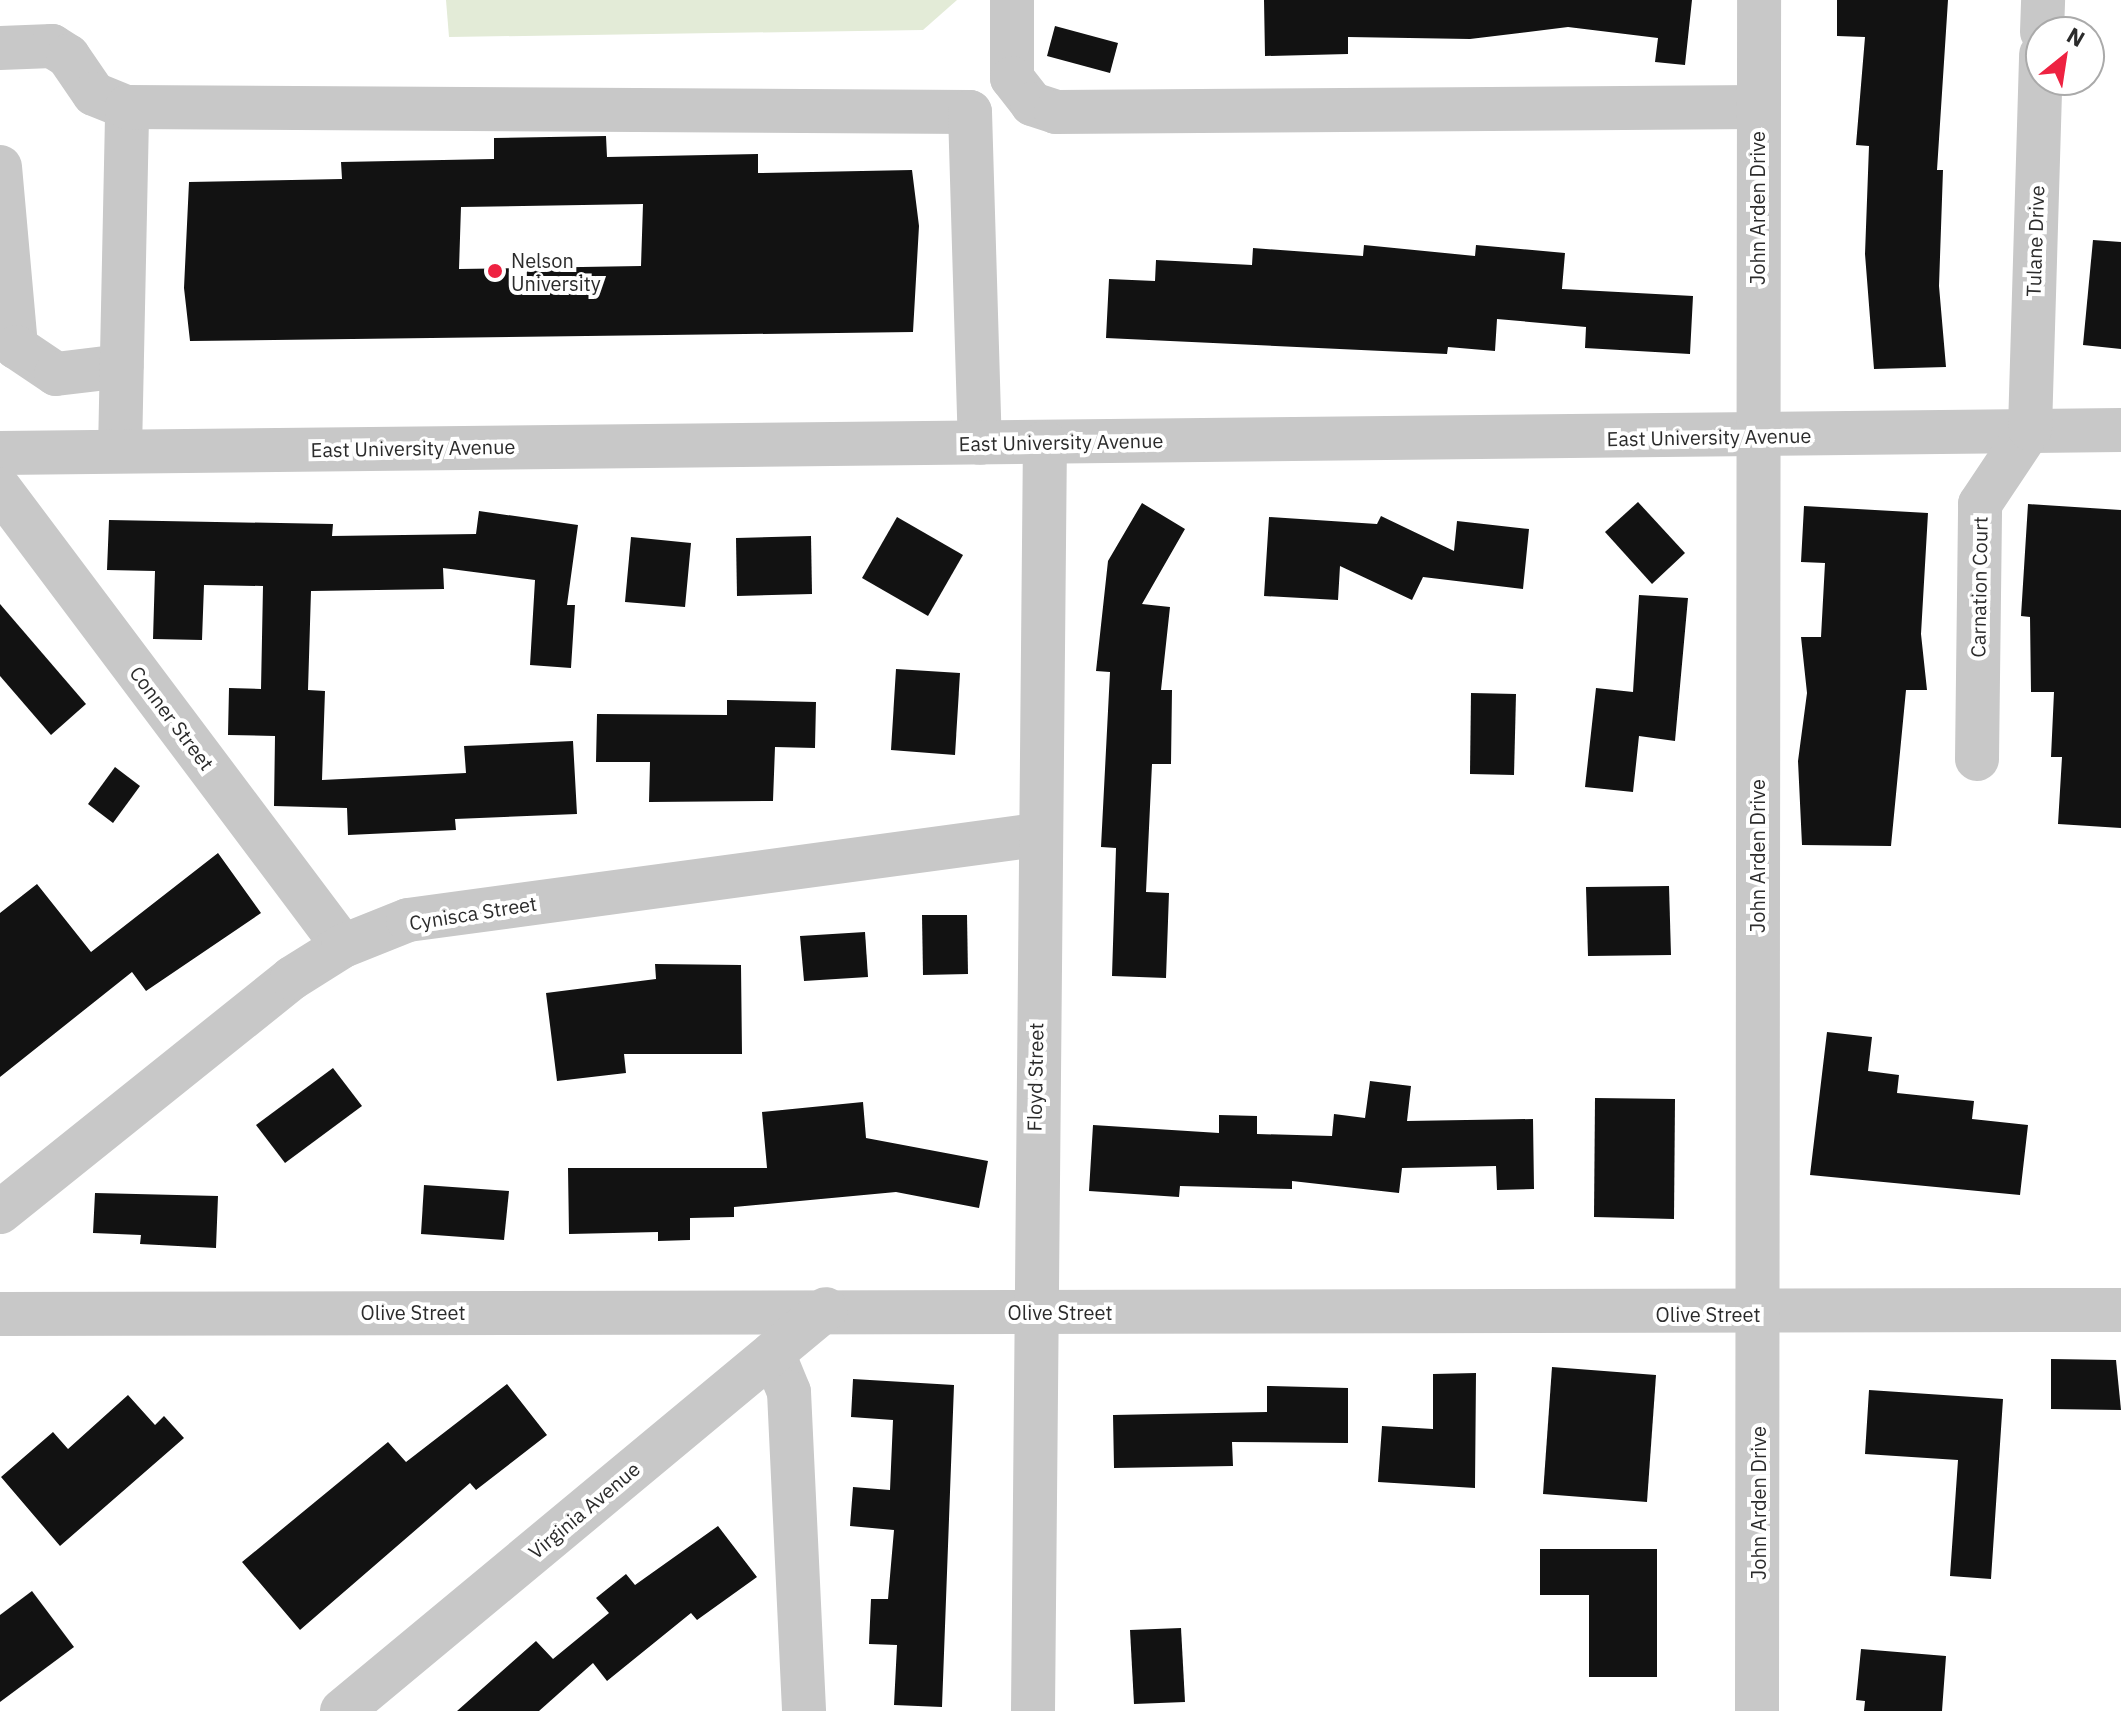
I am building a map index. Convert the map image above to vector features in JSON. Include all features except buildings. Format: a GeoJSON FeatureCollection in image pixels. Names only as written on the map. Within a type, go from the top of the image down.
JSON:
{"type":"FeatureCollection","features":[{"type":"Feature","properties":{"kind":"street"},"geometry":{"type":"LineString","coordinates":[[1012,0],[1012,78],[1032,104],[1056,112],[1757,107]]}},
{"type":"Feature","properties":{"kind":"street","name":"John Arden Drive"},"geometry":{"type":"LineString","coordinates":[[1757,1711],[1759,0]]}},
{"type":"Feature","properties":{"kind":"street"},"geometry":{"type":"LineString","coordinates":[[0,48],[41,43],[60,51],[94,94],[127,107],[970,112],[980,443]]}},
{"type":"Feature","properties":{"kind":"street"},"geometry":{"type":"LineString","coordinates":[[0,84],[60,51]]}},
{"type":"Feature","properties":{"kind":"street","name":"Tulane Drive"},"geometry":{"type":"LineString","coordinates":[[2030,429],[2040,96]]}},
{"type":"Feature","properties":{"kind":"street"},"geometry":{"type":"LineString","coordinates":[[120,451],[127,107]]}},
{"type":"Feature","properties":{"kind":"street"},"geometry":{"type":"LineString","coordinates":[[0,167],[16,347],[56,374],[122,366]]}},
{"type":"Feature","properties":{"kind":"street","name":"East University Avenue"},"geometry":{"type":"LineString","coordinates":[[0,453],[1758,437],[2030,429],[2121,430]]}},
{"type":"Feature","properties":{"kind":"street","name":"Carnation Court"},"geometry":{"type":"LineString","coordinates":[[1977,759],[1980,504],[2030,429]]}},
{"type":"Feature","properties":{"kind":"street","name":"Floyd Street"},"geometry":{"type":"LineString","coordinates":[[1033,1711],[1037,835],[1045,442]]}},
{"type":"Feature","properties":{"kind":"street","name":"Conner Street"},"geometry":{"type":"LineString","coordinates":[[0,489],[343,946]]}},
{"type":"Feature","properties":{"kind":"street","name":"Cynisca Street"},"geometry":{"type":"LineString","coordinates":[[0,1212],[292,978],[343,946],[408,920],[1037,835]]}},
{"type":"Feature","properties":{"kind":"street","name":"Olive Street"},"geometry":{"type":"LineString","coordinates":[[0,1314],[826,1309],[1759,1314],[2121,1310]]}},
{"type":"Feature","properties":{"kind":"street","name":"Virginia Avenue"},"geometry":{"type":"LineString","coordinates":[[342,1711],[826,1309]]}},
{"type":"Feature","properties":{"kind":"street"},"geometry":{"type":"LineString","coordinates":[[773,1353],[789,1392],[804,1711]]}},
{"type":"Feature","properties":{"kind":"green space"},"geometry":{"type":"Polygon","coordinates":[[[446,0],[957,0],[923,30],[449,37],[446,0]]]}},
{"type":"Feature","properties":{"kind":"place","name":"Nelson University"},"geometry":{"type":"Point","coordinates":[495,271]}}]}
